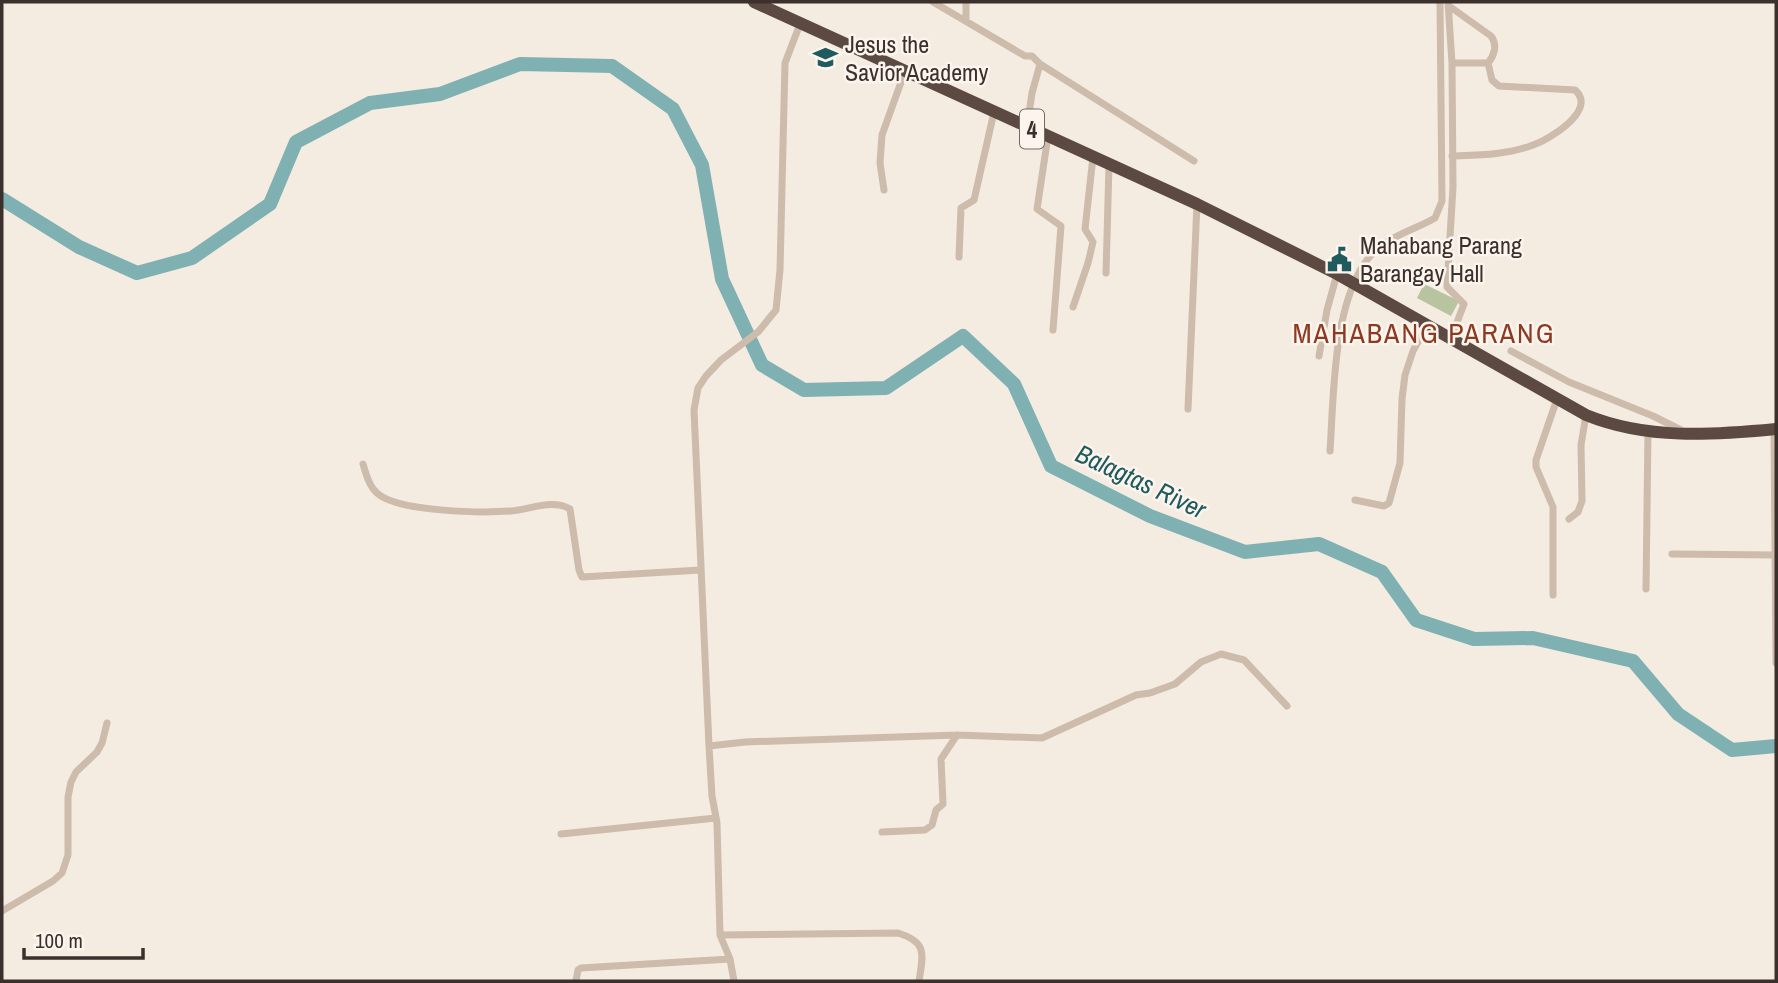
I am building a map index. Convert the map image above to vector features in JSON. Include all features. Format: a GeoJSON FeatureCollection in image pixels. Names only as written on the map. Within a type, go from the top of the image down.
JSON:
{"type":"FeatureCollection","features":[{"type":"Feature","properties":{"kind":"highway","name":"4"},"geometry":{"type":"LineString","coordinates":[[754,2],[1197,204],[1337,274],[1602,422],[1648,431],[1690,435],[1775,430]]}},
{"type":"Feature","properties":{"kind":"street"},"geometry":{"type":"LineString","coordinates":[[966,2],[966,21]]}},
{"type":"Feature","properties":{"kind":"street"},"geometry":{"type":"LineString","coordinates":[[1330,451],[1338,351],[1346,302],[1361,271],[1375,251],[1386,242],[1435,218],[1442,201],[1440,2]]}},
{"type":"Feature","properties":{"kind":"street"},"geometry":{"type":"LineString","coordinates":[[937,3],[1025,56],[1032,55],[1040,64],[1194,161]]}},
{"type":"Feature","properties":{"kind":"street"},"geometry":{"type":"LineString","coordinates":[[1448,4],[1452,63],[1452,187],[1447,288],[1464,303],[1451,338]]}},
{"type":"Feature","properties":{"kind":"street"},"geometry":{"type":"LineString","coordinates":[[1448,4],[1492,36],[1493,57],[1488,63]]}},
{"type":"Feature","properties":{"kind":"street"},"geometry":{"type":"LineString","coordinates":[[734,981],[730,959],[719,936],[716,818],[709,746],[694,410],[698,388],[721,359],[758,332],[776,310],[785,63],[800,24]]}},
{"type":"Feature","properties":{"kind":"street"},"geometry":{"type":"LineString","coordinates":[[1452,63],[1488,63]]}},
{"type":"Feature","properties":{"kind":"street"},"geometry":{"type":"LineString","coordinates":[[1451,156],[1495,154],[1534,145],[1565,125],[1581,108],[1581,96],[1574,90],[1494,85],[1488,63]]}},
{"type":"Feature","properties":{"kind":"street"},"geometry":{"type":"LineString","coordinates":[[1027,127],[1031,93],[1040,64]]}},
{"type":"Feature","properties":{"kind":"street"},"geometry":{"type":"LineString","coordinates":[[884,190],[880,163],[882,135],[905,71]]}},
{"type":"Feature","properties":{"kind":"street"},"geometry":{"type":"LineString","coordinates":[[959,257],[961,208],[974,200],[994,111]]}},
{"type":"Feature","properties":{"kind":"street"},"geometry":{"type":"LineString","coordinates":[[1048,136],[1037,209],[1061,226],[1053,330]]}},
{"type":"Feature","properties":{"kind":"street"},"geometry":{"type":"LineString","coordinates":[[1073,307],[1093,242],[1085,229],[1093,157]]}},
{"type":"Feature","properties":{"kind":"street"},"geometry":{"type":"LineString","coordinates":[[1106,273],[1109,165]]}},
{"type":"Feature","properties":{"kind":"street"},"geometry":{"type":"LineString","coordinates":[[1188,409],[1197,204]]}},
{"type":"Feature","properties":{"kind":"street"},"geometry":{"type":"LineString","coordinates":[[1319,356],[1337,274]]}},
{"type":"Feature","properties":{"kind":"street"},"geometry":{"type":"LineString","coordinates":[[1355,500],[1384,506],[1389,503],[1400,463],[1405,375],[1413,351],[1427,325]]}},
{"type":"Feature","properties":{"kind":"street"},"geometry":{"type":"LineString","coordinates":[[1511,351],[1569,382],[1653,416],[1690,435]]}},
{"type":"Feature","properties":{"kind":"street"},"geometry":{"type":"LineString","coordinates":[[1552,595],[1553,506],[1536,467],[1536,460],[1557,399]]}},
{"type":"Feature","properties":{"kind":"street"},"geometry":{"type":"LineString","coordinates":[[1569,519],[1578,512],[1582,501],[1581,445],[1586,415]]}},
{"type":"Feature","properties":{"kind":"street"},"geometry":{"type":"LineString","coordinates":[[1775,430],[1776,663]]}},
{"type":"Feature","properties":{"kind":"street"},"geometry":{"type":"LineString","coordinates":[[1646,589],[1648,431]]}},
{"type":"Feature","properties":{"kind":"street"},"geometry":{"type":"LineString","coordinates":[[363,464],[377,494],[394,503],[455,511],[514,511],[538,506],[566,506],[570,509],[582,577],[701,570]]}},
{"type":"Feature","properties":{"kind":"street"},"geometry":{"type":"LineString","coordinates":[[1672,554],[1775,555]]}},
{"type":"Feature","properties":{"kind":"street"},"geometry":{"type":"LineString","coordinates":[[709,746],[745,742],[957,735],[1042,738],[1136,695],[1175,684],[1201,662],[1221,654],[1244,660],[1287,706]]}},
{"type":"Feature","properties":{"kind":"street"},"geometry":{"type":"LineString","coordinates":[[2,911],[62,873],[68,855],[68,797],[71,782],[76,772],[97,752],[107,723]]}},
{"type":"Feature","properties":{"kind":"street"},"geometry":{"type":"LineString","coordinates":[[882,832],[925,831],[932,825],[936,810],[943,804],[942,759],[957,735]]}},
{"type":"Feature","properties":{"kind":"street"},"geometry":{"type":"LineString","coordinates":[[561,834],[716,818]]}},
{"type":"Feature","properties":{"kind":"street"},"geometry":{"type":"LineString","coordinates":[[719,936],[898,933],[921,945],[923,951],[919,981]]}},
{"type":"Feature","properties":{"kind":"street"},"geometry":{"type":"LineString","coordinates":[[576,981],[581,968],[730,959]]}},
{"type":"Feature","properties":{"kind":"green space"},"geometry":{"type":"Polygon","coordinates":[[[1424,284],[1459,301],[1451,316],[1417,298],[1424,284]]]}},
{"type":"Feature","properties":{"kind":"waterway","name":"Balagtas River"},"geometry":{"type":"LineString","coordinates":[[2,199],[79,247],[137,273],[192,258],[270,204],[296,142],[370,103],[440,94],[520,64],[612,66],[673,109],[702,165],[722,279],[762,365],[804,390],[886,388],[963,336],[1014,384],[1051,466],[1150,516],[1245,552],[1319,544],[1382,572],[1416,620],[1474,639],[1533,638],[1633,661],[1678,714],[1732,750],[1776,746]]}},
{"type":"Feature","properties":{"kind":"place","name":"Jesus the Savior Academy"},"geometry":{"type":"Point","coordinates":[825,58]}},
{"type":"Feature","properties":{"kind":"place","name":"Mahabang Parang Barangay Hall"},"geometry":{"type":"Point","coordinates":[1340,259]}},
{"type":"Feature","properties":{"kind":"district","name":"MAHABANG PARANG"},"geometry":{"type":"Point","coordinates":[1424,333]}}]}
